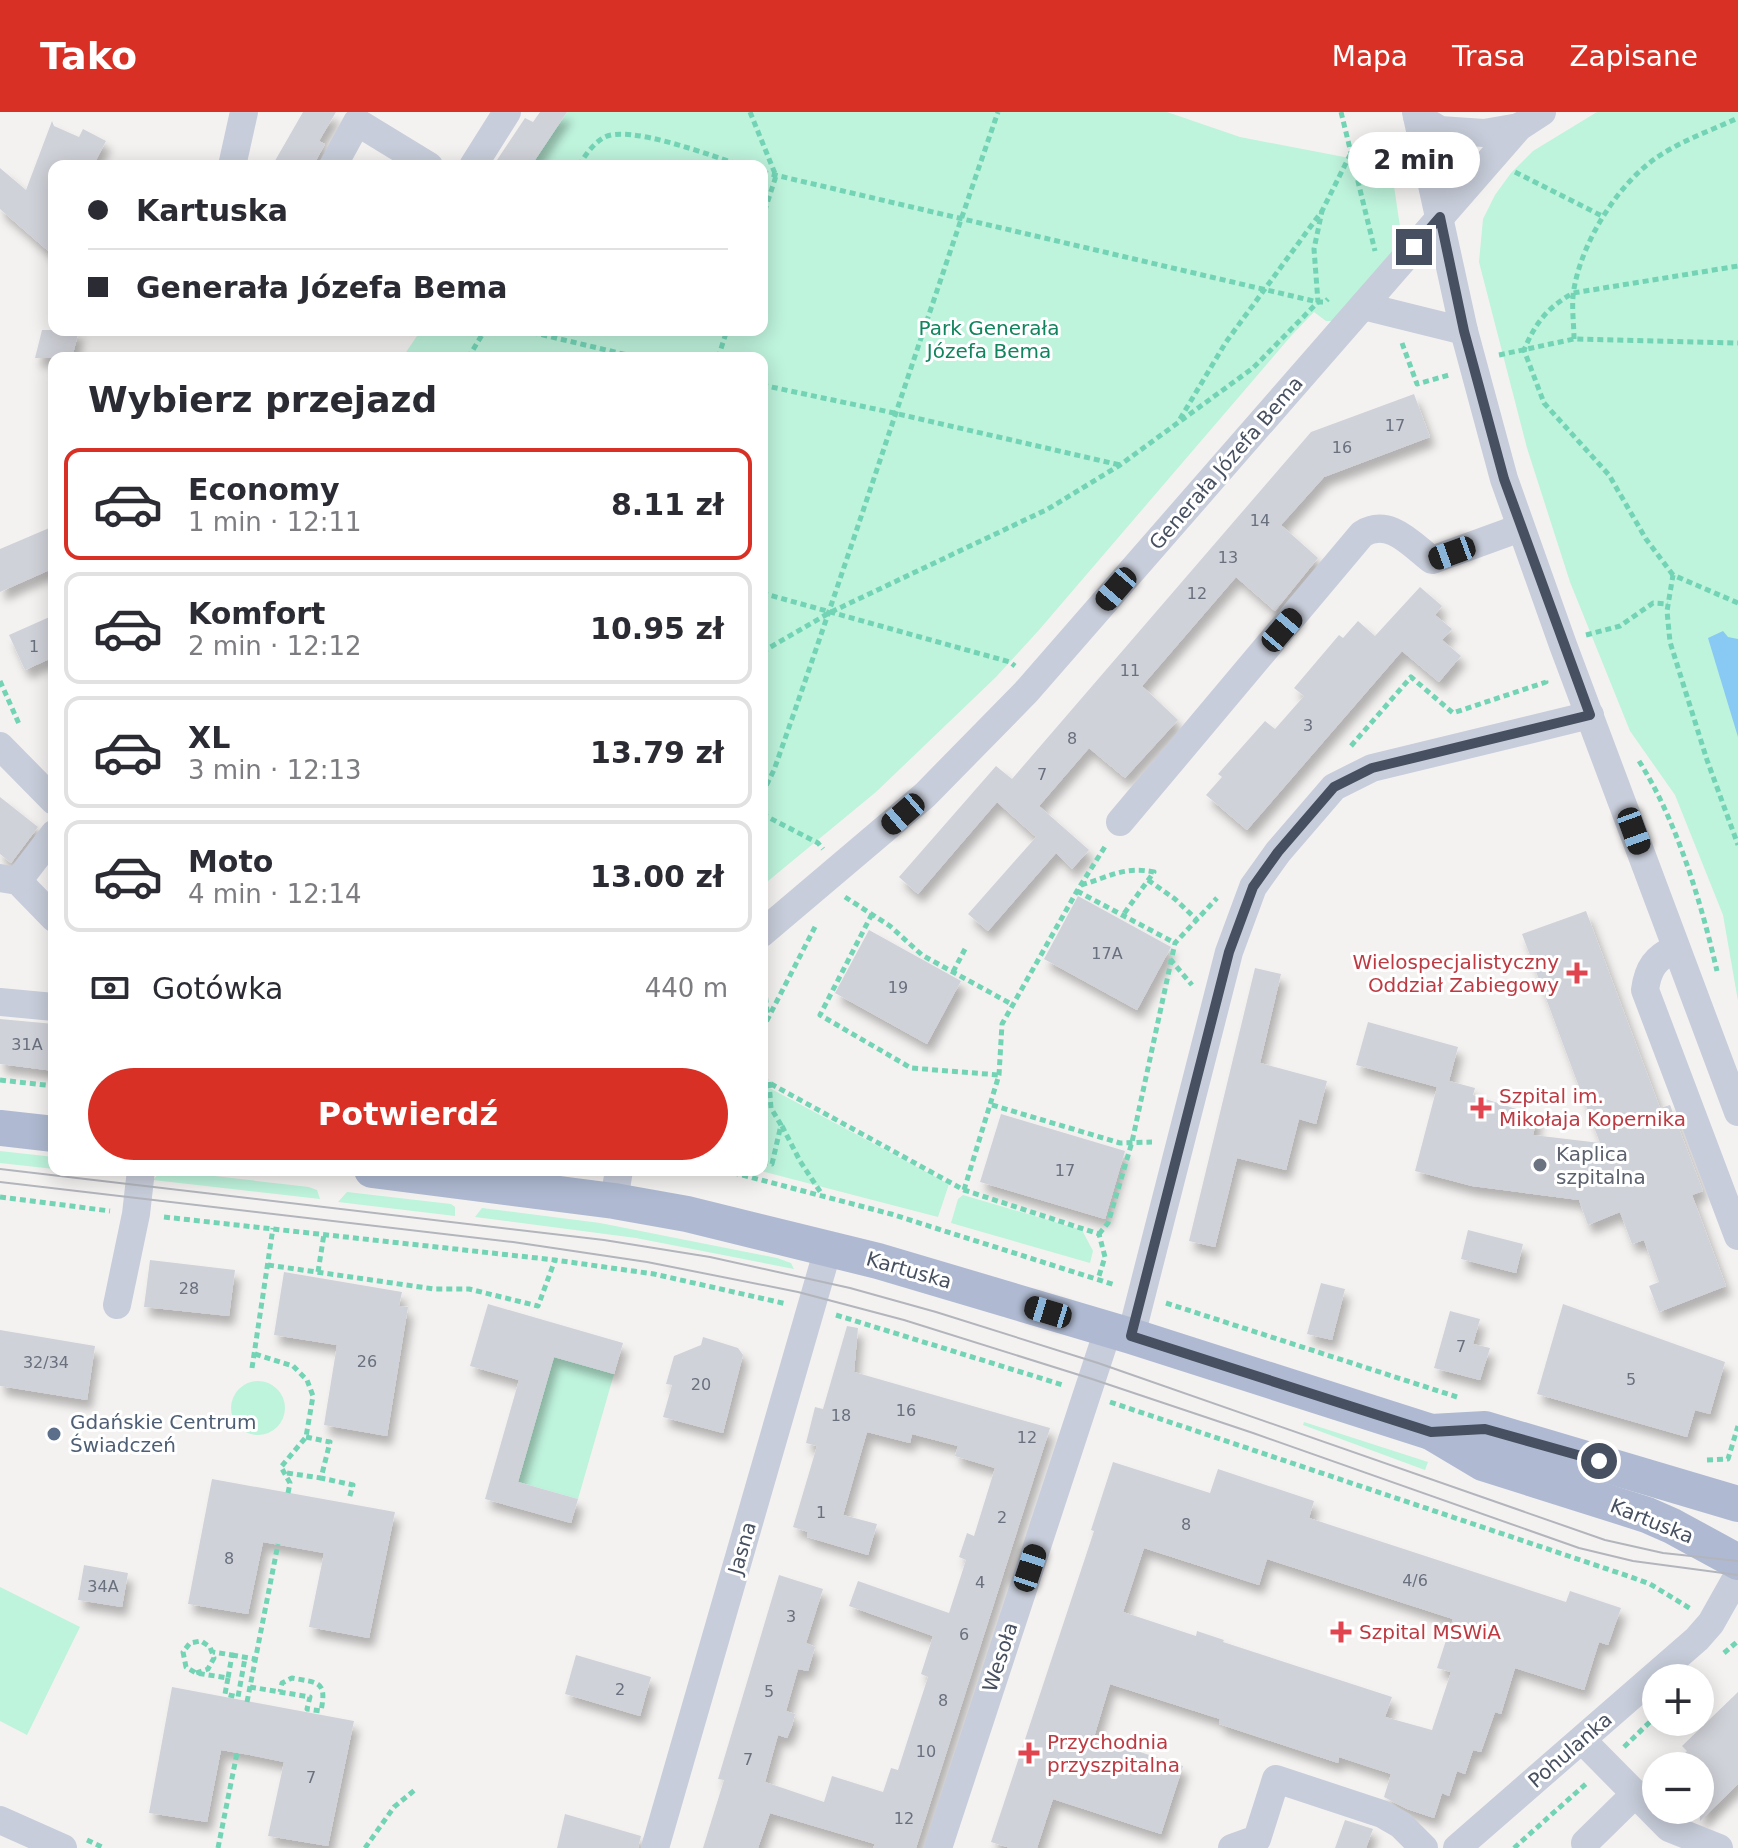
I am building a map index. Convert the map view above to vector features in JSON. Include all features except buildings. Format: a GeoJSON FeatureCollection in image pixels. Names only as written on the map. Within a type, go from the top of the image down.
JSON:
{"type":"FeatureCollection","features":[{"type":"Feature","properties":{"kind":"main road"},"geometry":{"type":"LineString","coordinates":[[0,1128],[48,1133]]}},
{"type":"Feature","properties":{"kind":"main road","name":"Kartuska"},"geometry":{"type":"LineString","coordinates":[[464,1176],[616,1186],[687,1214],[927,1275],[1120,1333],[1431,1432],[1483,1463],[1647,1515],[1738,1562]]}},
{"type":"Feature","properties":{"kind":"main road","name":"Kartuska"},"geometry":{"type":"LineString","coordinates":[[1431,1432],[1485,1429],[1738,1504]]}},
{"type":"Feature","properties":{"kind":"street"},"geometry":{"type":"LineString","coordinates":[[233,160],[244,112]]}},
{"type":"Feature","properties":{"kind":"street"},"geometry":{"type":"LineString","coordinates":[[477,160],[507,112]]}},
{"type":"Feature","properties":{"kind":"street"},"geometry":{"type":"LineString","coordinates":[[1416,114],[1440,130],[1484,133],[1530,119]]}},
{"type":"Feature","properties":{"kind":"street"},"geometry":{"type":"LineString","coordinates":[[1416,114],[1464,331],[1520,528],[1738,1112]]}},
{"type":"Feature","properties":{"kind":"street","name":"Generała Józefa Bema"},"geometry":{"type":"LineString","coordinates":[[768,929],[845,877],[1034,683],[1440,217],[1530,119]]}},
{"type":"Feature","properties":{"kind":"street"},"geometry":{"type":"LineString","coordinates":[[336,160],[357,122],[419,160]]}},
{"type":"Feature","properties":{"kind":"street"},"geometry":{"type":"LineString","coordinates":[[1363,306],[1464,331]]}},
{"type":"Feature","properties":{"kind":"street"},"geometry":{"type":"LineString","coordinates":[[1120,822],[1362,534],[1377,527],[1388,529],[1432,560],[1520,528]]}},
{"type":"Feature","properties":{"kind":"street","name":"Wesoła"},"geometry":{"type":"LineString","coordinates":[[938,1848],[1088,1394],[1142,1295],[1229,952],[1253,887],[1278,852],[1334,787],[1372,768],[1590,715]]}},
{"type":"Feature","properties":{"kind":"street"},"geometry":{"type":"LineString","coordinates":[[0,746],[48,795]]}},
{"type":"Feature","properties":{"kind":"street"},"geometry":{"type":"LineString","coordinates":[[48,840],[9,880],[48,913]]}},
{"type":"Feature","properties":{"kind":"street"},"geometry":{"type":"LineString","coordinates":[[1676,948],[1656,959],[1648,972],[1645,990],[1738,1236]]}},
{"type":"Feature","properties":{"kind":"street"},"geometry":{"type":"LineString","coordinates":[[0,1002],[48,1006]]}},
{"type":"Feature","properties":{"kind":"street"},"geometry":{"type":"LineString","coordinates":[[117,1305],[136,1214],[140,1176]]}},
{"type":"Feature","properties":{"kind":"street","name":"Jasna"},"geometry":{"type":"LineString","coordinates":[[655,1848],[828,1249]]}},
{"type":"Feature","properties":{"kind":"street","name":"Pohulanka"},"geometry":{"type":"LineString","coordinates":[[1457,1848],[1697,1639],[1711,1623],[1738,1575]]}},
{"type":"Feature","properties":{"kind":"street"},"geometry":{"type":"LineString","coordinates":[[1582,1740],[1669,1828],[1719,1848]]}},
{"type":"Feature","properties":{"kind":"street"},"geometry":{"type":"LineString","coordinates":[[1232,1848],[1257,1839],[1276,1779],[1382,1814],[1401,1825],[1424,1848]]}},
{"type":"Feature","properties":{"kind":"street"},"geometry":{"type":"LineString","coordinates":[[1585,1843],[1635,1794]]}},
{"type":"Feature","properties":{"kind":"street"},"geometry":{"type":"LineString","coordinates":[[0,1820],[63,1848]]}},
{"type":"Feature","properties":{"kind":"path"},"geometry":{"type":"LineString","coordinates":[[750,112],[776,176],[768,201]]}},
{"type":"Feature","properties":{"kind":"path"},"geometry":{"type":"LineString","coordinates":[[768,782],[829,613],[998,112]]}},
{"type":"Feature","properties":{"kind":"path"},"geometry":{"type":"LineString","coordinates":[[1341,112],[1375,253]]}},
{"type":"Feature","properties":{"kind":"path"},"geometry":{"type":"LineString","coordinates":[[1574,339],[1573,293],[1578,269],[1622,189],[1641,169],[1662,154],[1738,118]]}},
{"type":"Feature","properties":{"kind":"path"},"geometry":{"type":"LineString","coordinates":[[582,160],[605,136],[626,132],[722,160]]}},
{"type":"Feature","properties":{"kind":"path"},"geometry":{"type":"LineString","coordinates":[[1178,423],[1226,342],[1322,211],[1350,155]]}},
{"type":"Feature","properties":{"kind":"path"},"geometry":{"type":"LineString","coordinates":[[1507,168],[1604,217]]}},
{"type":"Feature","properties":{"kind":"path"},"geometry":{"type":"LineString","coordinates":[[768,174],[1322,302]]}},
{"type":"Feature","properties":{"kind":"path"},"geometry":{"type":"LineString","coordinates":[[1322,211],[1314,249],[1322,302]]}},
{"type":"Feature","properties":{"kind":"path"},"geometry":{"type":"LineString","coordinates":[[1738,266],[1573,293],[1553,304],[1541,316],[1524,350],[1544,403],[1609,475],[1646,539],[1673,575],[1738,603]]}},
{"type":"Feature","properties":{"kind":"path"},"geometry":{"type":"LineString","coordinates":[[768,649],[829,613],[1048,509],[1120,465],[1253,368],[1322,302]]}},
{"type":"Feature","properties":{"kind":"path"},"geometry":{"type":"LineString","coordinates":[[1399,334],[1417,384],[1448,373],[1451,388]]}},
{"type":"Feature","properties":{"kind":"path"},"geometry":{"type":"LineString","coordinates":[[547,336],[615,352]]}},
{"type":"Feature","properties":{"kind":"path"},"geometry":{"type":"LineString","coordinates":[[1494,356],[1574,339],[1738,343]]}},
{"type":"Feature","properties":{"kind":"path"},"geometry":{"type":"LineString","coordinates":[[768,386],[1120,465]]}},
{"type":"Feature","properties":{"kind":"path"},"geometry":{"type":"LineString","coordinates":[[1673,575],[1668,604],[1670,642],[1738,845]]}},
{"type":"Feature","properties":{"kind":"path"},"geometry":{"type":"LineString","coordinates":[[768,595],[1010,662],[1034,683]]}},
{"type":"Feature","properties":{"kind":"path"},"geometry":{"type":"LineString","coordinates":[[1583,636],[1620,626],[1653,603],[1668,604]]}},
{"type":"Feature","properties":{"kind":"path"},"geometry":{"type":"LineString","coordinates":[[1350,747],[1411,677],[1453,713],[1546,682],[1541,667]]}},
{"type":"Feature","properties":{"kind":"path"},"geometry":{"type":"LineString","coordinates":[[768,817],[818,843],[845,877],[840,894],[890,926],[922,955],[1013,1005]]}},
{"type":"Feature","properties":{"kind":"path"},"geometry":{"type":"LineString","coordinates":[[964,1190],[999,1075],[1002,1024],[1120,822]]}},
{"type":"Feature","properties":{"kind":"path"},"geometry":{"type":"LineString","coordinates":[[1079,888],[1120,871],[1136,869],[1154,872],[1123,915]]}},
{"type":"Feature","properties":{"kind":"path"},"geometry":{"type":"LineString","coordinates":[[1148,880],[1197,920]]}},
{"type":"Feature","properties":{"kind":"path"},"geometry":{"type":"LineString","coordinates":[[1079,888],[1175,943]]}},
{"type":"Feature","properties":{"kind":"path"},"geometry":{"type":"LineString","coordinates":[[1099,1234],[1108,1223],[1132,1142],[1175,943],[1226,889]]}},
{"type":"Feature","properties":{"kind":"path"},"geometry":{"type":"LineString","coordinates":[[872,914],[820,1015],[911,1068],[999,1075]]}},
{"type":"Feature","properties":{"kind":"path"},"geometry":{"type":"LineString","coordinates":[[768,1019],[817,918],[805,925]]}},
{"type":"Feature","properties":{"kind":"path"},"geometry":{"type":"LineString","coordinates":[[953,972],[965,949]]}},
{"type":"Feature","properties":{"kind":"path"},"geometry":{"type":"LineString","coordinates":[[0,1080],[48,1085]]}},
{"type":"Feature","properties":{"kind":"path"},"geometry":{"type":"LineString","coordinates":[[769,1082],[964,1190],[1099,1234]]}},
{"type":"Feature","properties":{"kind":"path"},"geometry":{"type":"LineString","coordinates":[[769,1082],[771,1108],[823,1196]]}},
{"type":"Feature","properties":{"kind":"path"},"geometry":{"type":"LineString","coordinates":[[991,1104],[1120,1143],[1158,1142],[1180,1148]]}},
{"type":"Feature","properties":{"kind":"path"},"geometry":{"type":"LineString","coordinates":[[768,1163],[772,1164],[781,1125]]}},
{"type":"Feature","properties":{"kind":"path"},"geometry":{"type":"LineString","coordinates":[[747,1176],[903,1217],[1462,1399]]}},
{"type":"Feature","properties":{"kind":"path"},"geometry":{"type":"LineString","coordinates":[[0,1197],[654,1274],[861,1321],[1088,1394],[1639,1580],[1688,1607]]}},
{"type":"Feature","properties":{"kind":"path"},"geometry":{"type":"LineString","coordinates":[[252,1368],[273,1228]]}},
{"type":"Feature","properties":{"kind":"path"},"geometry":{"type":"LineString","coordinates":[[318,1272],[324,1234]]}},
{"type":"Feature","properties":{"kind":"path"},"geometry":{"type":"LineString","coordinates":[[1098,1279],[1105,1257],[1099,1234]]}},
{"type":"Feature","properties":{"kind":"path"},"geometry":{"type":"LineString","coordinates":[[268,1265],[434,1289],[469,1289],[538,1306],[555,1260]]}},
{"type":"Feature","properties":{"kind":"path"},"geometry":{"type":"LineString","coordinates":[[255,1354],[293,1366],[307,1380],[313,1396],[306,1437],[281,1467],[290,1483],[288,1493]]}},
{"type":"Feature","properties":{"kind":"path"},"geometry":{"type":"LineString","coordinates":[[1728,1459],[1738,1426]]}},
{"type":"Feature","properties":{"kind":"path"},"geometry":{"type":"LineString","coordinates":[[306,1437],[330,1442],[321,1478]]}},
{"type":"Feature","properties":{"kind":"path"},"geometry":{"type":"LineString","coordinates":[[286,1473],[353,1485],[349,1499]]}},
{"type":"Feature","properties":{"kind":"path"},"geometry":{"type":"LineString","coordinates":[[247,1702],[278,1544]]}},
{"type":"Feature","properties":{"kind":"path"},"geometry":{"type":"LineString","coordinates":[[228,1678],[196,1673],[183,1663],[186,1647],[201,1641],[213,1652],[255,1659]]}},
{"type":"Feature","properties":{"kind":"path"},"geometry":{"type":"LineString","coordinates":[[196,1673],[208,1669],[214,1658],[213,1652]]}},
{"type":"Feature","properties":{"kind":"path"},"geometry":{"type":"LineString","coordinates":[[232,1655],[225,1694],[238,1697],[245,1658]]}},
{"type":"Feature","properties":{"kind":"path"},"geometry":{"type":"LineString","coordinates":[[250,1687],[280,1692],[310,1697],[307,1709],[321,1711],[324,1695],[318,1683],[292,1678],[282,1683],[280,1692]]}},
{"type":"Feature","properties":{"kind":"path"},"geometry":{"type":"LineString","coordinates":[[218,1848],[237,1753]]}},
{"type":"Feature","properties":{"kind":"path"},"geometry":{"type":"LineString","coordinates":[[365,1848],[394,1807],[416,1789]]}},
{"type":"Feature","properties":{"kind":"green space","name":"Park Generała Józefa Bema"},"geometry":{"type":"Polygon","coordinates":[[[567,112],[1167,112],[1240,137],[1391,166],[1402,240],[1334,321],[1326,321],[1314,312],[1291,336],[996,677],[876,792],[768,881],[768,352],[406,352],[417,336],[768,336],[768,160],[535,160],[567,112]]]}},
{"type":"Feature","properties":{"kind":"green space"},"geometry":{"type":"Polygon","coordinates":[[[1597,112],[1738,112],[1738,1001],[1723,915],[1675,795],[1630,731],[1570,582],[1527,448],[1479,262],[1483,219],[1511,173],[1533,151],[1597,112]]]}},
{"type":"Feature","properties":{"kind":"green space"},"geometry":{"type":"Polygon","coordinates":[[[768,1087],[949,1184],[938,1217],[768,1173],[768,1087]]]}},
{"type":"Feature","properties":{"kind":"green space"},"geometry":{"type":"Polygon","coordinates":[[[0,1151],[48,1156],[48,1168],[0,1163],[0,1151]]]}},
{"type":"Feature","properties":{"kind":"green space"},"geometry":{"type":"Polygon","coordinates":[[[157,1176],[214,1176],[309,1187],[317,1190],[320,1199],[153,1180],[157,1176]]]}},
{"type":"Feature","properties":{"kind":"green space"},"geometry":{"type":"Polygon","coordinates":[[[347,1192],[451,1204],[455,1207],[455,1216],[338,1202],[347,1192]]]}},
{"type":"Feature","properties":{"kind":"green space"},"geometry":{"type":"Polygon","coordinates":[[[963,1195],[1082,1230],[1093,1251],[1090,1263],[951,1223],[958,1199],[963,1195]]]}},
{"type":"Feature","properties":{"kind":"green space"},"geometry":{"type":"Polygon","coordinates":[[[482,1208],[600,1223],[777,1258],[791,1263],[794,1269],[636,1238],[475,1217],[482,1208]]]}},
{"type":"Feature","properties":{"kind":"green space"},"geometry":{"type":"Polygon","coordinates":[[[554,1357],[614,1374],[578,1499],[518,1482],[554,1357]]]}},
{"type":"Feature","properties":{"kind":"green space"},"geometry":{"type":"Polygon","coordinates":[[[258,1381],[277,1389],[285,1408],[277,1427],[258,1435],[239,1427],[231,1408],[239,1389],[258,1381]]]}},
{"type":"Feature","properties":{"kind":"green space"},"geometry":{"type":"Polygon","coordinates":[[[1304,1422],[1428,1462],[1425,1470],[1303,1425],[1304,1422]]]}},
{"type":"Feature","properties":{"kind":"green space"},"geometry":{"type":"Polygon","coordinates":[[[0,1587],[80,1627],[27,1735],[0,1721],[0,1587]]]}},
{"type":"Feature","properties":{"kind":"water"},"geometry":{"type":"Polygon","coordinates":[[[1723,631],[1728,637],[1738,639],[1738,737],[1708,638],[1723,631]]]}},
{"type":"Feature","properties":{"kind":"tram line"},"geometry":{"type":"LineString","coordinates":[[0,1169],[48,1175]]}},
{"type":"Feature","properties":{"kind":"tram line"},"geometry":{"type":"LineString","coordinates":[[60,1176],[604,1240],[710,1257],[850,1288],[1098,1363],[1605,1540],[1663,1553],[1738,1561]]}},
{"type":"Feature","properties":{"kind":"tram line"},"geometry":{"type":"LineString","coordinates":[[0,1182],[513,1242],[647,1262],[798,1292],[904,1320],[1092,1379],[1579,1548],[1633,1561],[1738,1575]]}},
{"type":"Feature","properties":{"kind":"place","name":"Wielospecjalistyczny Oddział Zabiegowy"},"geometry":{"type":"Point","coordinates":[1577,973]}},
{"type":"Feature","properties":{"kind":"place","name":"Szpital im. Mikołaja Kopernika"},"geometry":{"type":"Point","coordinates":[1481,1108]}},
{"type":"Feature","properties":{"kind":"place","name":"Kaplica szpitalna"},"geometry":{"type":"Point","coordinates":[1540,1165]}},
{"type":"Feature","properties":{"kind":"place","name":"Gdańskie Centrum Świadczeń"},"geometry":{"type":"Point","coordinates":[54,1434]}},
{"type":"Feature","properties":{"kind":"place","name":"Szpital MSWiA"},"geometry":{"type":"Point","coordinates":[1341,1632]}},
{"type":"Feature","properties":{"kind":"place","name":"Przychodnia przyszpitalna"},"geometry":{"type":"Point","coordinates":[1029,1753]}},
{"type":"Feature","properties":{"kind":"route"},"geometry":{"type":"LineString","coordinates":[[1414,247],[1440,217],[1464,331],[1504,479],[1590,715],[1372,768],[1334,787],[1278,852],[1253,887],[1229,952],[1131,1336],[1431,1432],[1485,1429],[1599,1461]]}}]}
